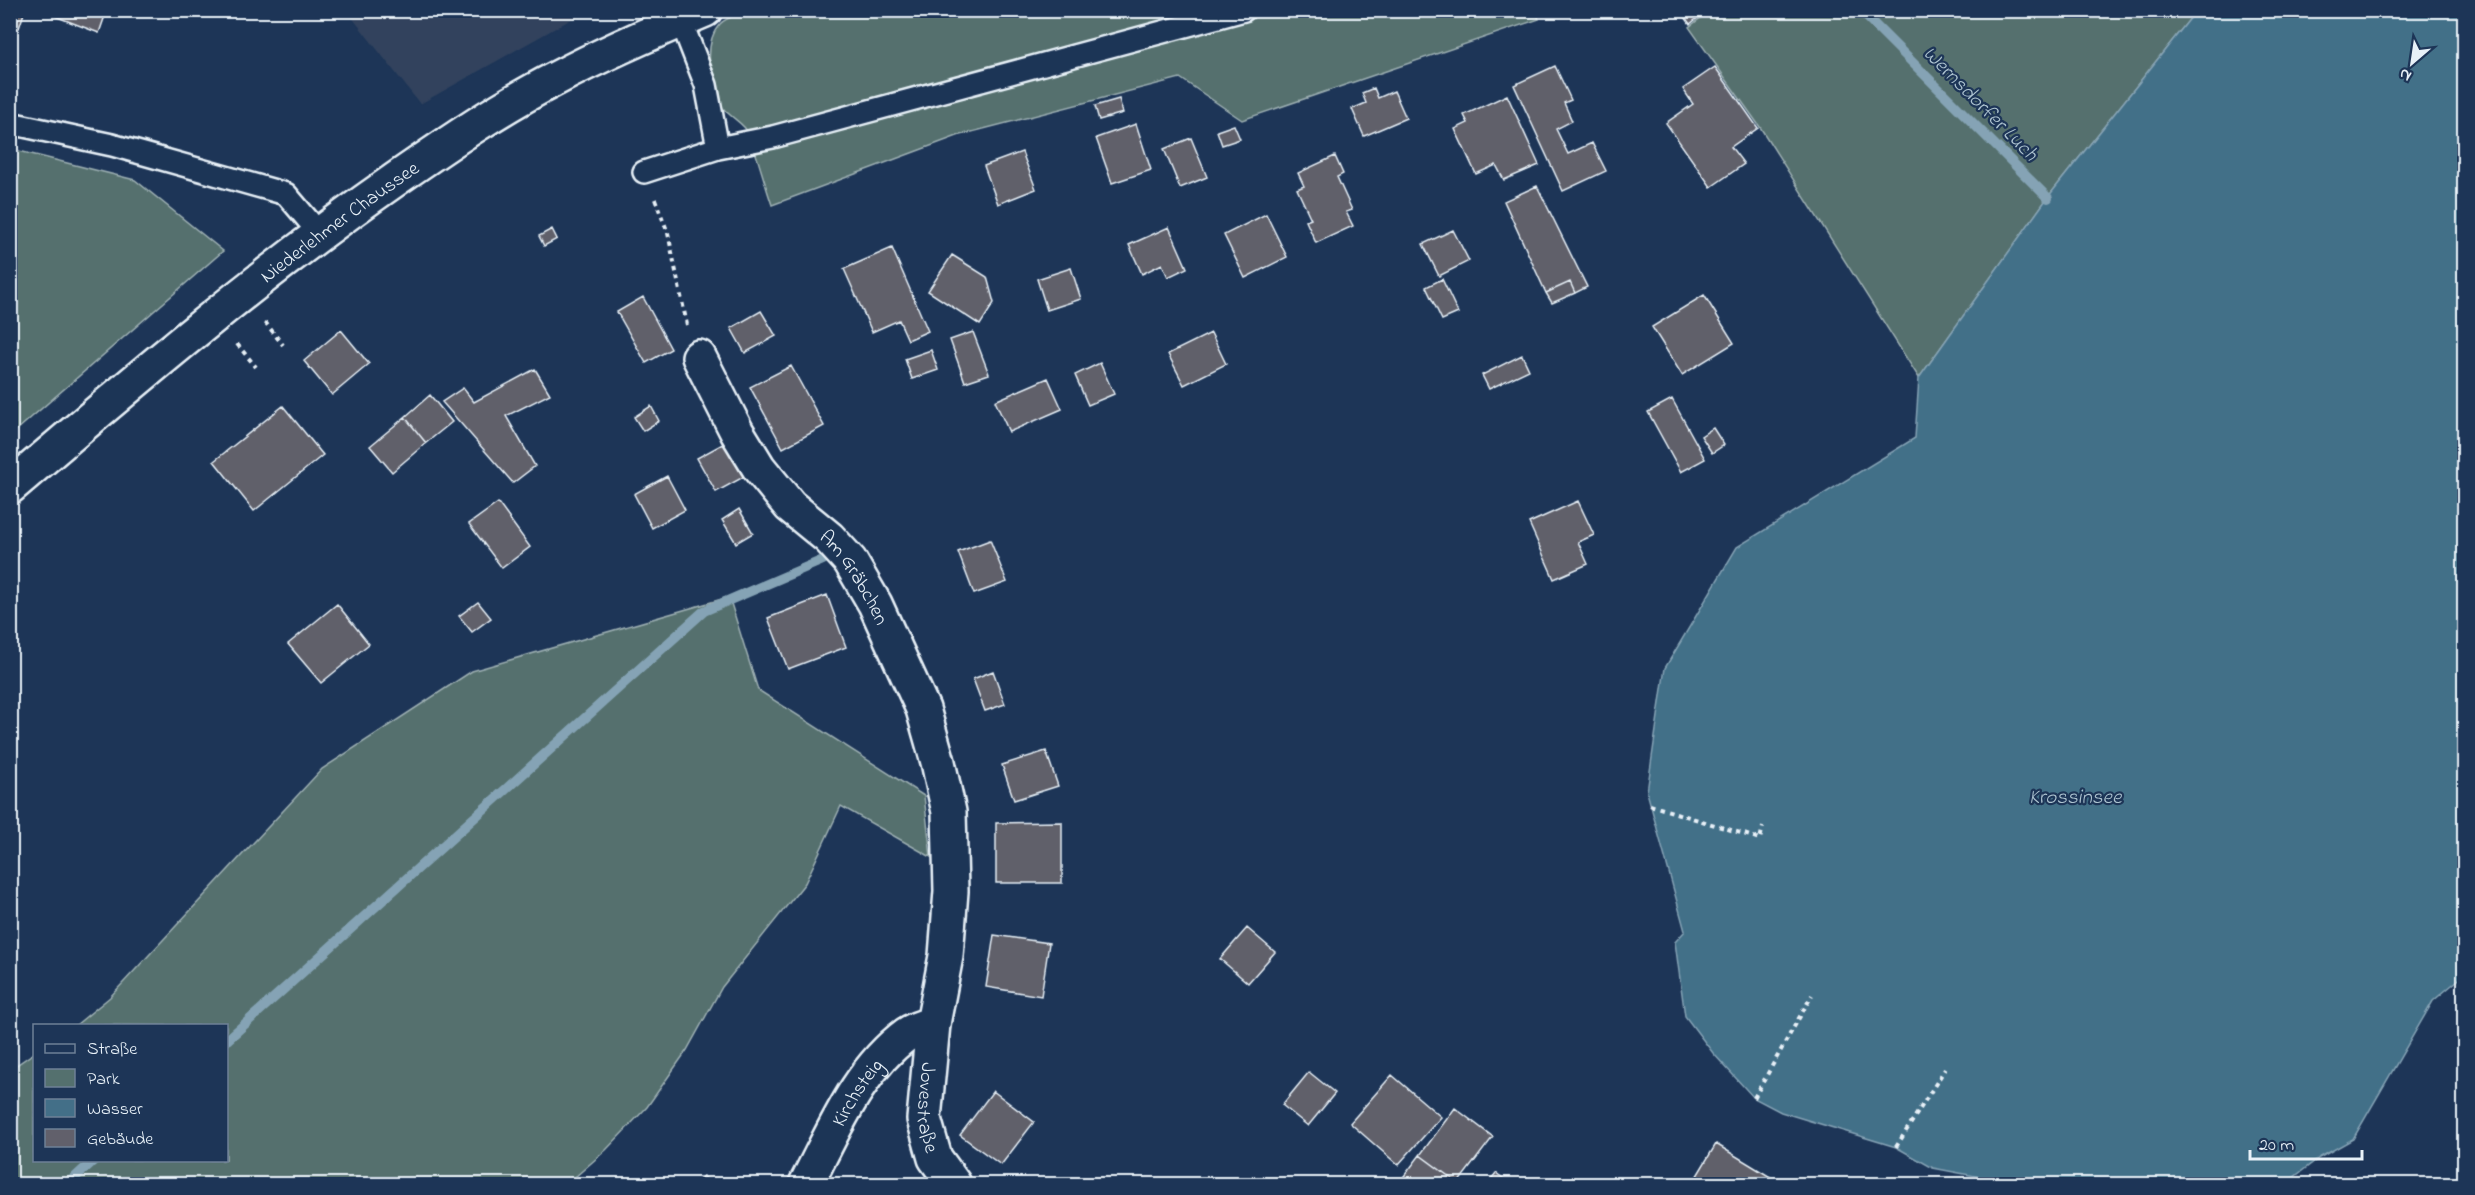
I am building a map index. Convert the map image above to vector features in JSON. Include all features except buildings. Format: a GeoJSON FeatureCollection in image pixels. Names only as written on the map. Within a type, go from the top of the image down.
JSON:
{"type":"FeatureCollection","features":[{"type":"Feature","properties":{"kind":"street","name":"Niederlehmer Chaussee"},"geometry":{"type":"LineString","coordinates":[[10,487],[133,381],[226,306],[320,234],[472,127],[556,78],[693,16]]}},
{"type":"Feature","properties":{"kind":"street","name":"Am Gräbchen"},"geometry":{"type":"LineString","coordinates":[[699,357],[737,432],[759,468],[790,506],[829,538],[850,561],[875,604],[923,709],[949,812],[951,891],[946,956],[933,1024]]}},
{"type":"Feature","properties":{"kind":"street","name":"Kirchsteig"},"geometry":{"type":"LineString","coordinates":[[806,1185],[856,1087],[878,1060],[908,1032],[933,1024]]}},
{"type":"Feature","properties":{"kind":"street","name":"Jovestraße"},"geometry":{"type":"LineString","coordinates":[[933,1024],[924,1119],[935,1158],[954,1185]]}},
{"type":"Feature","properties":{"kind":"lane"},"geometry":{"type":"LineString","coordinates":[[644,172],[718,148],[773,138],[1244,10]]}},
{"type":"Feature","properties":{"kind":"lane"},"geometry":{"type":"LineString","coordinates":[[693,16],[718,148]]}},
{"type":"Feature","properties":{"kind":"lane"},"geometry":{"type":"LineString","coordinates":[[10,123],[112,146],[286,194],[320,234]]}},
{"type":"Feature","properties":{"kind":"path"},"geometry":{"type":"LineString","coordinates":[[644,172],[668,233],[682,305],[699,357]]}},
{"type":"Feature","properties":{"kind":"path"},"geometry":{"type":"LineString","coordinates":[[264,322],[283,345]]}},
{"type":"Feature","properties":{"kind":"path"},"geometry":{"type":"LineString","coordinates":[[237,345],[256,367]]}},
{"type":"Feature","properties":{"kind":"path"},"geometry":{"type":"LineString","coordinates":[[1650,805],[1760,839],[1763,827]]}},
{"type":"Feature","properties":{"kind":"path"},"geometry":{"type":"LineString","coordinates":[[1754,1098],[1812,995]]}},
{"type":"Feature","properties":{"kind":"path"},"geometry":{"type":"LineString","coordinates":[[1896,1147],[1945,1069]]}},
{"type":"Feature","properties":{"kind":"shaded area"},"geometry":{"type":"Polygon","coordinates":[[[347,11],[586,11],[420,104],[347,11]]]}},
{"type":"Feature","properties":{"kind":"green space"},"geometry":{"type":"Polygon","coordinates":[[[749,10],[1536,10],[1539,19],[1242,120],[1180,78],[960,135],[772,205],[749,134],[723,108],[718,99],[710,66],[711,42],[714,32],[723,22],[749,10]]]}},
{"type":"Feature","properties":{"kind":"green space"},"geometry":{"type":"Polygon","coordinates":[[[1706,10],[2196,11],[2048,197],[1919,378],[1760,127],[1689,27],[1707,13],[1706,10]]]}},
{"type":"Feature","properties":{"kind":"green space"},"geometry":{"type":"Polygon","coordinates":[[[11,149],[135,180],[223,251],[11,435],[11,149]]]}},
{"type":"Feature","properties":{"kind":"green space"},"geometry":{"type":"Polygon","coordinates":[[[729,597],[758,690],[924,796],[931,857],[841,806],[805,883],[722,987],[687,1050],[647,1107],[606,1150],[567,1184],[11,1184],[11,1069],[33,1054],[33,1162],[228,1162],[228,1024],[77,1024],[110,997],[322,769],[472,671],[729,597]]]}},
{"type":"Feature","properties":{"kind":"water","name":"Krossinsee"},"geometry":{"type":"Polygon","coordinates":[[[2196,11],[2464,11],[2464,975],[2433,1001],[2353,1139],[2319,1158],[2285,1184],[2017,1184],[1933,1168],[1896,1147],[1781,1112],[1754,1098],[1713,1053],[1685,1016],[1675,942],[1685,931],[1647,792],[1665,668],[1737,547],[1915,438],[1919,378],[2048,197],[2196,11]]]}},
{"type":"Feature","properties":{"kind":"waterway","name":"Wernsdorfer Luch"},"geometry":{"type":"LineString","coordinates":[[1860,10],[2048,198]]}},
{"type":"Feature","properties":{"kind":"waterway"},"geometry":{"type":"LineString","coordinates":[[228,1039],[704,611],[823,560]]}},
{"type":"Feature","properties":{"kind":"waterway"},"geometry":{"type":"LineString","coordinates":[[68,1184],[92,1162]]}}]}
